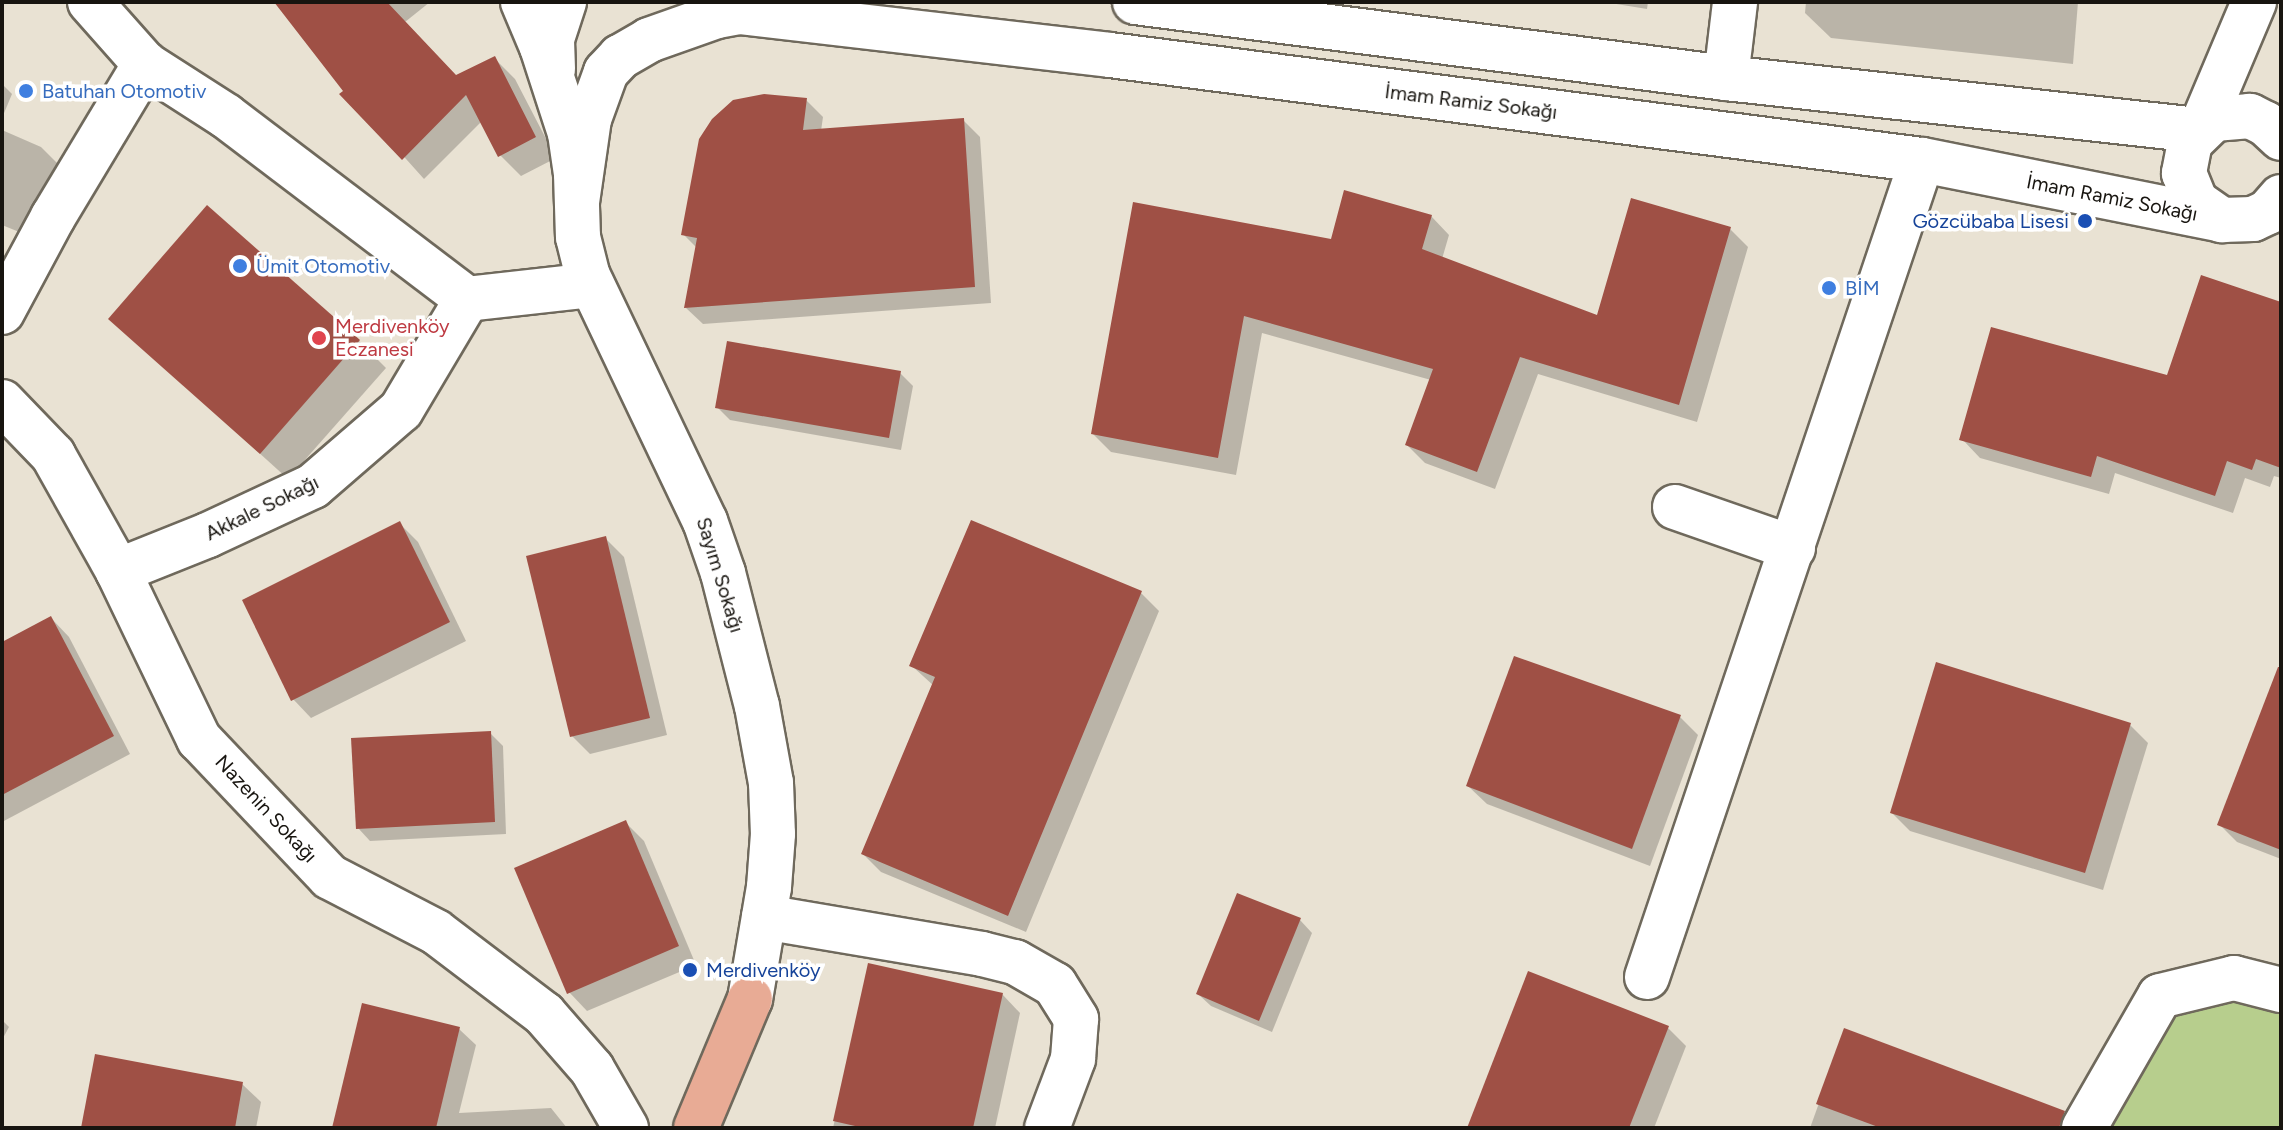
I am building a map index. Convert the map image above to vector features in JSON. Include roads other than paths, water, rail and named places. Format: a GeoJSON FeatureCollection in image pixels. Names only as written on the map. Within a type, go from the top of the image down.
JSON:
{"type":"FeatureCollection","features":[{"type":"Feature","properties":{"kind":"main road"},"geometry":{"type":"LineString","coordinates":[[696,1128],[750,999]]}},
{"type":"Feature","properties":{"kind":"main road","name":"Sayım Sokağı"},"geometry":{"type":"LineString","coordinates":[[727,1128],[750,999]]}},
{"type":"Feature","properties":{"kind":"street"},"geometry":{"type":"LineString","coordinates":[[90,2],[145,64],[226,116],[467,299],[591,285]]}},
{"type":"Feature","properties":{"kind":"street","name":"Sayım Sokağı"},"geometry":{"type":"LineString","coordinates":[[523,2],[556,85],[575,154],[578,237],[591,285],[698,503],[723,573],[757,706],[771,783],[773,834],[764,917],[750,999]]}},
{"type":"Feature","properties":{"kind":"street"},"geometry":{"type":"LineString","coordinates":[[556,85],[552,39],[564,2]]}},
{"type":"Feature","properties":{"kind":"street"},"geometry":{"type":"LineString","coordinates":[[1135,2],[1726,78],[2200,130],[2214,119],[2232,115],[2276,118]]}},
{"type":"Feature","properties":{"kind":"street"},"geometry":{"type":"LineString","coordinates":[[1726,78],[1735,2]]}},
{"type":"Feature","properties":{"kind":"street"},"geometry":{"type":"LineString","coordinates":[[2222,220],[2208,213],[2188,188],[2185,157],[2200,130],[2254,2]]}},
{"type":"Feature","properties":{"kind":"street","name":"İmam Ramiz Sokağı"},"geometry":{"type":"LineString","coordinates":[[577,202],[589,119],[606,72],[620,57],[649,40],[717,16],[766,13],[1922,160],[2222,220],[2253,219],[2268,212],[2281,197]]}},
{"type":"Feature","properties":{"kind":"street"},"geometry":{"type":"LineString","coordinates":[[2,312],[53,217],[145,64]]}},
{"type":"Feature","properties":{"kind":"street"},"geometry":{"type":"LineString","coordinates":[[1647,977],[1922,160]]}},
{"type":"Feature","properties":{"kind":"street","name":"Akkale Sokağı"},"geometry":{"type":"LineString","coordinates":[[118,571],[208,535],[313,486],[401,410],[467,299]]}},
{"type":"Feature","properties":{"kind":"street","name":"Nazenin Sokağı"},"geometry":{"type":"LineString","coordinates":[[2,402],[53,455],[118,571],[199,739],[330,877],[436,932],[544,1014],[592,1069],[626,1128]]}},
{"type":"Feature","properties":{"kind":"street"},"geometry":{"type":"LineString","coordinates":[[1675,507],[1793,548]]}},
{"type":"Feature","properties":{"kind":"street"},"geometry":{"type":"LineString","coordinates":[[764,917],[982,954],[1015,962],[1055,985],[1076,1019],[1073,1059],[1047,1128]]}},
{"type":"Feature","properties":{"kind":"street"},"geometry":{"type":"LineString","coordinates":[[2084,1128],[2160,996],[2234,978],[2281,990]]}},
{"type":"Feature","properties":{"kind":"place","name":"Batuhan Otomotiv"},"geometry":{"type":"Point","coordinates":[26,91]}},
{"type":"Feature","properties":{"kind":"place","name":"Gözcübaba Lisesi"},"geometry":{"type":"Point","coordinates":[2085,221]}},
{"type":"Feature","properties":{"kind":"place","name":"Ümit Otomotiv"},"geometry":{"type":"Point","coordinates":[240,266]}},
{"type":"Feature","properties":{"kind":"place","name":"BİM"},"geometry":{"type":"Point","coordinates":[1829,288]}},
{"type":"Feature","properties":{"kind":"place","name":"Merdivenköy Eczanesi"},"geometry":{"type":"Point","coordinates":[319,338]}},
{"type":"Feature","properties":{"kind":"place","name":"Merdivenköy"},"geometry":{"type":"Point","coordinates":[690,970]}}]}
